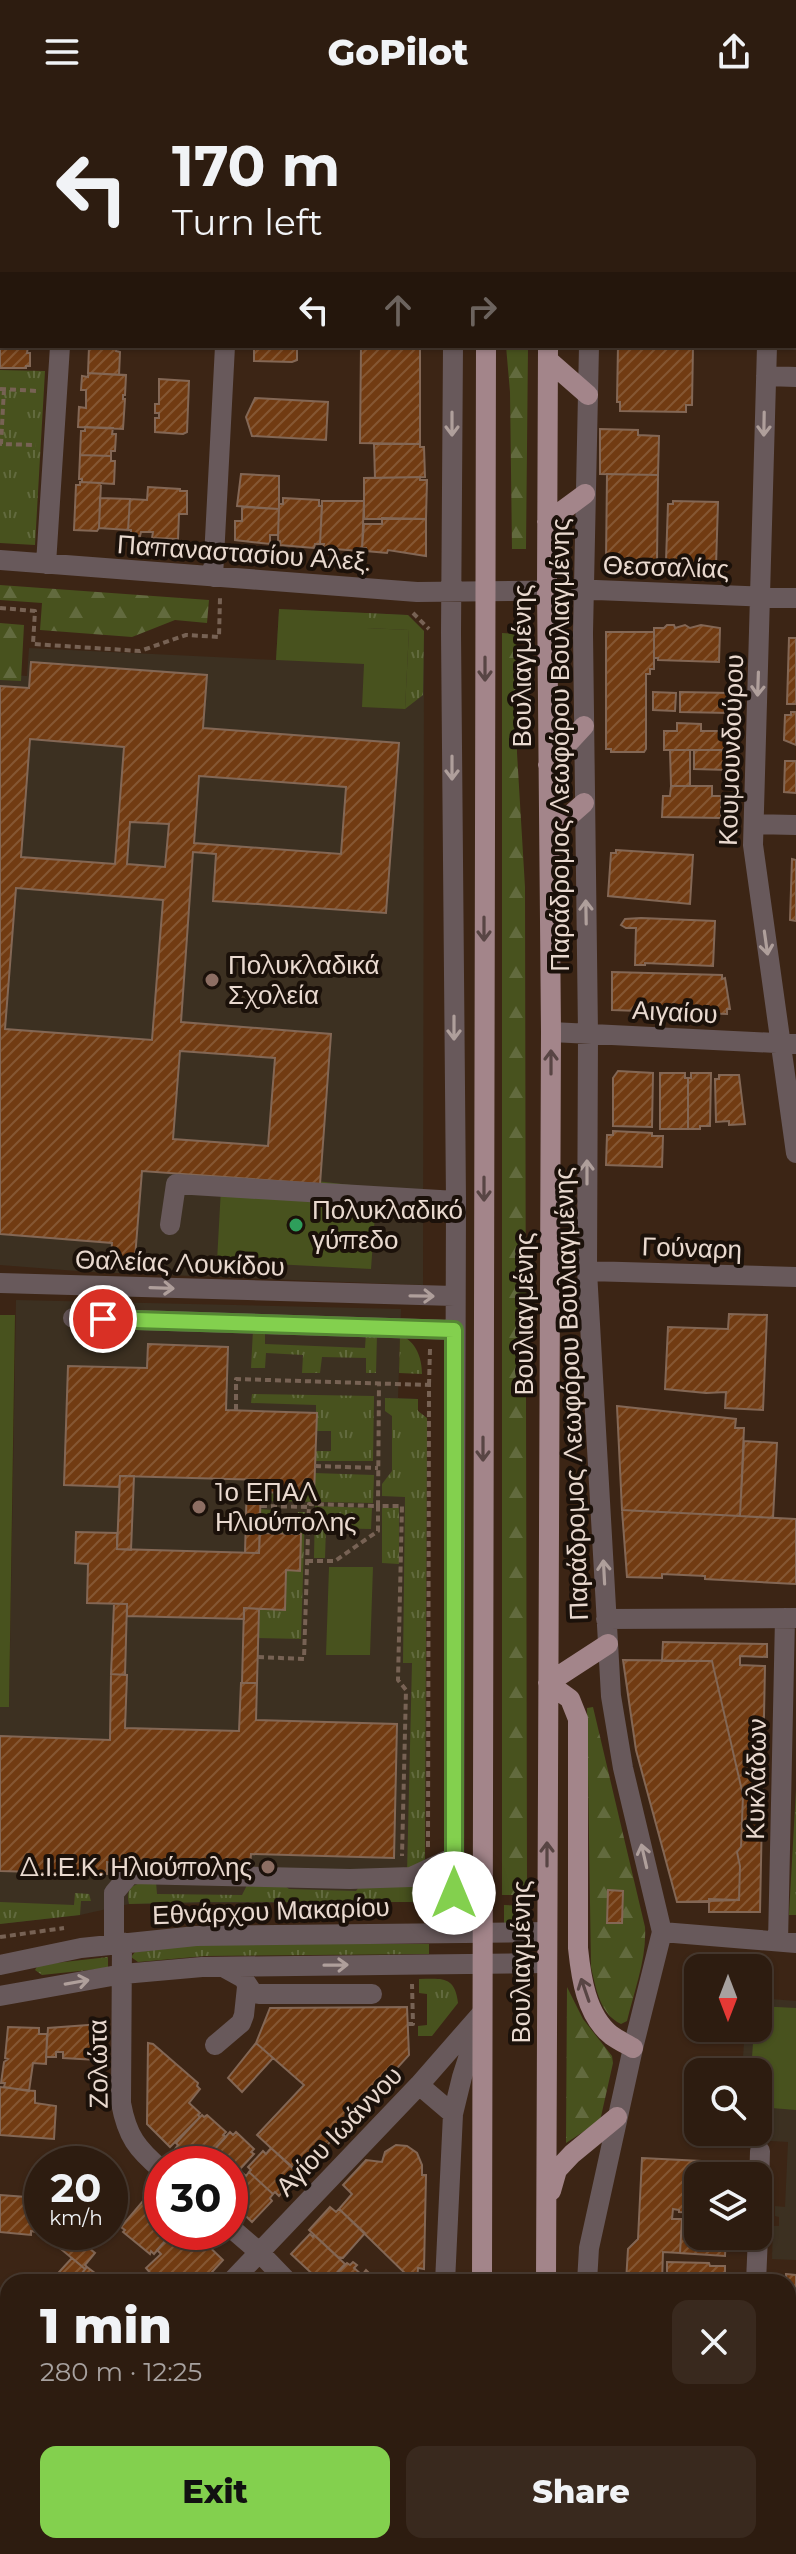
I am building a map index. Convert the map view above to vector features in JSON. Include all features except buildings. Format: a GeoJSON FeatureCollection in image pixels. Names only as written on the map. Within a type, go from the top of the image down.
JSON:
{"type":"FeatureCollection","features":[{"type":"Feature","properties":{"kind":"main road","name":"Βουλιαγμένης"},"geometry":{"type":"LineString","coordinates":[[482,2274],[486,348]]}},
{"type":"Feature","properties":{"kind":"main road","name":"Βουλιαγμένης"},"geometry":{"type":"LineString","coordinates":[[546,2274],[551,1032],[548,353]]}},
{"type":"Feature","properties":{"kind":"main road"},"geometry":{"type":"LineString","coordinates":[[548,353],[588,395]]}},
{"type":"Feature","properties":{"kind":"main road"},"geometry":{"type":"LineString","coordinates":[[547,522],[585,494]]}},
{"type":"Feature","properties":{"kind":"main road"},"geometry":{"type":"LineString","coordinates":[[548,765],[584,726]]}},
{"type":"Feature","properties":{"kind":"main road"},"geometry":{"type":"LineString","coordinates":[[550,833],[584,803]]}},
{"type":"Feature","properties":{"kind":"main road"},"geometry":{"type":"LineString","coordinates":[[608,1644],[548,1683],[570,1699],[578,1719],[577,1903],[582,1982],[598,2018],[609,2033],[633,2048]]}},
{"type":"Feature","properties":{"kind":"main road"},"geometry":{"type":"LineString","coordinates":[[546,2206],[557,2170],[617,2117]]}},
{"type":"Feature","properties":{"kind":"street"},"geometry":{"type":"LineString","coordinates":[[46,564],[60,348]]}},
{"type":"Feature","properties":{"kind":"street"},"geometry":{"type":"LineString","coordinates":[[213,577],[225,348]]}},
{"type":"Feature","properties":{"kind":"street"},"geometry":{"type":"LineString","coordinates":[[453,348],[451,591],[456,1201],[454,1893]]}},
{"type":"Feature","properties":{"kind":"street","name":"Παράδρομος Λεωφόρου Βουλιαγμένης"},"geometry":{"type":"LineString","coordinates":[[587,2274],[589,2248],[617,2117],[662,1932],[611,1696],[587,1271],[583,590],[589,348]]}},
{"type":"Feature","properties":{"kind":"street","name":"Κουμουνδούρου"},"geometry":{"type":"LineString","coordinates":[[767,348],[754,863],[788,1044],[796,1153]]}},
{"type":"Feature","properties":{"kind":"street"},"geometry":{"type":"LineString","coordinates":[[766,376],[796,377]]}},
{"type":"Feature","properties":{"kind":"street","name":"Παπαναστασίου Αλεξ."},"geometry":{"type":"LineString","coordinates":[[0,560],[417,592],[485,591]]}},
{"type":"Feature","properties":{"kind":"street","name":"Θεσσαλίας"},"geometry":{"type":"LineString","coordinates":[[485,591],[583,590],[796,598]]}},
{"type":"Feature","properties":{"kind":"street"},"geometry":{"type":"LineString","coordinates":[[754,824],[796,825]]}},
{"type":"Feature","properties":{"kind":"street","name":"Αιγαίου"},"geometry":{"type":"LineString","coordinates":[[551,1032],[788,1044]]}},
{"type":"Feature","properties":{"kind":"street"},"geometry":{"type":"LineString","coordinates":[[170,1225],[176,1184],[456,1201]]}},
{"type":"Feature","properties":{"kind":"street","name":"Γούναρη"},"geometry":{"type":"LineString","coordinates":[[587,1271],[796,1277]]}},
{"type":"Feature","properties":{"kind":"street","name":"Θαλείας Λουκίδου"},"geometry":{"type":"LineString","coordinates":[[0,1283],[454,1296]]}},
{"type":"Feature","properties":{"kind":"street"},"geometry":{"type":"LineString","coordinates":[[73,1318],[454,1330]]}},
{"type":"Feature","properties":{"kind":"street"},"geometry":{"type":"LineString","coordinates":[[606,1619],[791,1618]]}},
{"type":"Feature","properties":{"kind":"street","name":"Κυκλάδων"},"geometry":{"type":"LineString","coordinates":[[787,1943],[791,1618]]}},
{"type":"Feature","properties":{"kind":"street"},"geometry":{"type":"LineString","coordinates":[[427,1869],[454,1857]]}},
{"type":"Feature","properties":{"kind":"street","name":"Ζολώτα"},"geometry":{"type":"LineString","coordinates":[[144,2155],[125,2126],[121,2103],[123,1974],[114,1893],[130,1874],[350,1879],[411,1877],[427,1869]]}},
{"type":"Feature","properties":{"kind":"street","name":"Εθνάρχου Μακαρίου"},"geometry":{"type":"LineString","coordinates":[[0,1965],[81,1948],[196,1936],[547,1932]]}},
{"type":"Feature","properties":{"kind":"street"},"geometry":{"type":"LineString","coordinates":[[662,1932],[787,1943]]}},
{"type":"Feature","properties":{"kind":"street","name":"Εθνάρχου Μακαρίου"},"geometry":{"type":"LineString","coordinates":[[0,1996],[123,1974],[223,1967],[547,1963]]}},
{"type":"Feature","properties":{"kind":"street"},"geometry":{"type":"LineString","coordinates":[[223,1967],[243,1978],[253,1993],[372,1994]]}},
{"type":"Feature","properties":{"kind":"street"},"geometry":{"type":"LineString","coordinates":[[215,2045],[241,2023],[247,1987]]}},
{"type":"Feature","properties":{"kind":"street"},"geometry":{"type":"LineString","coordinates":[[445,2274],[453,2114],[482,2013]]}},
{"type":"Feature","properties":{"kind":"street","name":"Αγίου Ιωάννου"},"geometry":{"type":"LineString","coordinates":[[238,2274],[419,2085],[482,2013]]}},
{"type":"Feature","properties":{"kind":"street"},"geometry":{"type":"LineString","coordinates":[[419,2085],[453,2114]]}},
{"type":"Feature","properties":{"kind":"street"},"geometry":{"type":"LineString","coordinates":[[760,2151],[760,2162]]}},
{"type":"Feature","properties":{"kind":"street"},"geometry":{"type":"LineString","coordinates":[[248,2243],[280,2274]]}},
{"type":"Feature","properties":{"kind":"street"},"geometry":{"type":"LineString","coordinates":[[756,2274],[757,2250]]}},
{"type":"Feature","properties":{"kind":"path"},"geometry":{"type":"LineString","coordinates":[[54,446],[1,444],[2,389],[57,393]]}},
{"type":"Feature","properties":{"kind":"path"},"geometry":{"type":"LineString","coordinates":[[0,608],[35,611],[33,644],[140,651],[186,635],[219,637],[221,598]]}},
{"type":"Feature","properties":{"kind":"path"},"geometry":{"type":"LineString","coordinates":[[406,608],[429,627],[429,643]]}},
{"type":"Feature","properties":{"kind":"path"},"geometry":{"type":"LineString","coordinates":[[428,1913],[431,1329]]}},
{"type":"Feature","properties":{"kind":"path"},"geometry":{"type":"LineString","coordinates":[[236,1410],[236,1379],[429,1385]]}},
{"type":"Feature","properties":{"kind":"path"},"geometry":{"type":"LineString","coordinates":[[307,1561],[335,1561],[378,1531],[379,1383]]}},
{"type":"Feature","properties":{"kind":"path"},"geometry":{"type":"LineString","coordinates":[[315,1466],[378,1468]]}},
{"type":"Feature","properties":{"kind":"path"},"geometry":{"type":"LineString","coordinates":[[258,1657],[304,1659],[309,1504],[402,1506],[398,1680],[406,1690],[402,1870]]}},
{"type":"Feature","properties":{"kind":"path"},"geometry":{"type":"LineString","coordinates":[[261,1506],[309,1507]]}},
{"type":"Feature","properties":{"kind":"path"},"geometry":{"type":"LineString","coordinates":[[408,2024],[413,2024],[412,1976]]}},
{"type":"Feature","properties":{"kind":"shaded area","name":"Πολυκλαδικά Σχολεία"},"geometry":{"type":"Polygon","coordinates":[[[279,609],[408,615],[424,631],[423,1285],[90,1272],[0,1265],[0,674],[27,676],[29,648],[276,660],[279,609]]]}},
{"type":"Feature","properties":{"kind":"shaded area"},"geometry":{"type":"Polygon","coordinates":[[[16,1300],[401,1309],[398,1398],[418,1399],[418,1411],[427,1418],[425,1859],[422,1902],[129,1904],[80,1915],[0,1924],[0,1707],[9,1707],[16,1300]]]}},
{"type":"Feature","properties":{"kind":"shaded area"},"geometry":{"type":"Polygon","coordinates":[[[772,1999],[796,2001],[796,2260],[772,2259],[773,2226],[779,2226],[775,2206],[785,2207],[788,2142],[772,2141],[772,2058],[743,2058],[744,2042],[772,2042],[772,1999]]]}},
{"type":"Feature","properties":{"kind":"green space"},"geometry":{"type":"Polygon","coordinates":[[[506,348],[528,348],[526,549],[512,549],[510,392],[506,348]]]}},
{"type":"Feature","properties":{"kind":"green space"},"geometry":{"type":"Polygon","coordinates":[[[0,370],[45,371],[35,545],[0,543],[0,370]]]}},
{"type":"Feature","properties":{"kind":"green space"},"geometry":{"type":"Polygon","coordinates":[[[0,585],[209,600],[207,623],[175,620],[132,637],[40,630],[42,603],[0,600],[0,585]]]}},
{"type":"Feature","properties":{"kind":"green space"},"geometry":{"type":"Polygon","coordinates":[[[279,609],[367,613],[367,628],[409,630],[405,709],[362,707],[364,664],[276,660],[279,609]]]}},
{"type":"Feature","properties":{"kind":"green space"},"geometry":{"type":"Polygon","coordinates":[[[367,613],[408,615],[424,631],[423,695],[405,709],[409,630],[366,628],[367,613]]]}},
{"type":"Feature","properties":{"kind":"green space"},"geometry":{"type":"Polygon","coordinates":[[[0,623],[24,625],[21,681],[0,680],[0,623]]]}},
{"type":"Feature","properties":{"kind":"green space"},"geometry":{"type":"Polygon","coordinates":[[[502,633],[516,634],[517,753],[525,887],[527,1895],[502,1895],[502,633]]]}},
{"type":"Feature","properties":{"kind":"green space","name":"Πολυκλαδικό γύπεδο"},"geometry":{"type":"Polygon","coordinates":[[[222,1170],[377,1188],[371,1269],[217,1261],[222,1170]]]}},
{"type":"Feature","properties":{"kind":"green space"},"geometry":{"type":"Polygon","coordinates":[[[0,1315],[15,1315],[9,1707],[0,1707],[0,1315]]]}},
{"type":"Feature","properties":{"kind":"green space"},"geometry":{"type":"Polygon","coordinates":[[[253,1330],[265,1331],[265,1344],[365,1348],[366,1333],[377,1334],[376,1373],[366,1373],[366,1358],[322,1357],[320,1373],[302,1373],[303,1355],[266,1353],[265,1368],[251,1368],[253,1330]]]}},
{"type":"Feature","properties":{"kind":"green space"},"geometry":{"type":"Polygon","coordinates":[[[400,1335],[410,1341],[417,1351],[422,1374],[399,1373],[400,1335]]]}},
{"type":"Feature","properties":{"kind":"green space"},"geometry":{"type":"Polygon","coordinates":[[[252,1394],[374,1396],[373,1461],[315,1461],[315,1451],[331,1451],[331,1431],[316,1431],[316,1405],[251,1403],[252,1394]]]}},
{"type":"Feature","properties":{"kind":"green space"},"geometry":{"type":"Polygon","coordinates":[[[385,1398],[418,1399],[418,1411],[427,1418],[425,1859],[407,1874],[412,1663],[403,1663],[405,1497],[382,1496],[382,1484],[392,1471],[392,1416],[385,1411],[385,1398]]]}},
{"type":"Feature","properties":{"kind":"green space"},"geometry":{"type":"Polygon","coordinates":[[[314,1473],[374,1475],[373,1503],[261,1501],[261,1492],[313,1494],[314,1473]]]}},
{"type":"Feature","properties":{"kind":"green space"},"geometry":{"type":"Polygon","coordinates":[[[315,1506],[372,1508],[371,1529],[326,1528],[325,1558],[314,1558],[315,1506]]]}},
{"type":"Feature","properties":{"kind":"green space"},"geometry":{"type":"Polygon","coordinates":[[[382,1508],[399,1508],[399,1564],[382,1563],[382,1508]]]}},
{"type":"Feature","properties":{"kind":"green space"},"geometry":{"type":"Polygon","coordinates":[[[260,1509],[272,1510],[272,1522],[297,1523],[298,1512],[305,1512],[301,1639],[258,1638],[259,1609],[285,1610],[286,1570],[300,1570],[301,1535],[260,1533],[260,1509]]]}},
{"type":"Feature","properties":{"kind":"green space"},"geometry":{"type":"Polygon","coordinates":[[[329,1567],[373,1567],[370,1655],[326,1655],[329,1567]]]}},
{"type":"Feature","properties":{"kind":"green space"},"geometry":{"type":"Polygon","coordinates":[[[593,1707],[645,1927],[639,1975],[627,2021],[621,2024],[604,2007],[591,1967],[587,1708],[593,1707]]]}},
{"type":"Feature","properties":{"kind":"green space"},"geometry":{"type":"Polygon","coordinates":[[[796,1789],[796,1915],[789,1915],[796,1789]]]}},
{"type":"Feature","properties":{"kind":"green space"},"geometry":{"type":"Polygon","coordinates":[[[422,1881],[422,1902],[129,1904],[128,1897],[131,1888],[150,1882],[156,1882],[157,1894],[242,1895],[248,1883],[281,1883],[289,1889],[356,1891],[362,1883],[422,1881]]]}},
{"type":"Feature","properties":{"kind":"green space"},"geometry":{"type":"Polygon","coordinates":[[[75,1893],[89,1894],[91,1901],[81,1901],[80,1915],[0,1924],[0,1902],[74,1905],[75,1893]]]}},
{"type":"Feature","properties":{"kind":"green space"},"geometry":{"type":"Polygon","coordinates":[[[504,1905],[527,1906],[509,1930],[504,1927],[504,1905]]]}},
{"type":"Feature","properties":{"kind":"green space"},"geometry":{"type":"Polygon","coordinates":[[[205,1944],[429,1944],[429,1954],[205,1956],[138,1962],[131,1957],[135,1952],[205,1944]]]}},
{"type":"Feature","properties":{"kind":"green space"},"geometry":{"type":"Polygon","coordinates":[[[108,1957],[108,1968],[42,1975],[35,1970],[38,1965],[108,1957]]]}},
{"type":"Feature","properties":{"kind":"green space"},"geometry":{"type":"Polygon","coordinates":[[[419,1979],[446,1980],[454,1987],[456,1994],[458,2003],[432,2036],[418,2036],[418,2026],[427,2025],[427,1994],[419,1993],[419,1979]]]}},
{"type":"Feature","properties":{"kind":"green space"},"geometry":{"type":"Polygon","coordinates":[[[567,1987],[583,2019],[612,2056],[613,2063],[600,2121],[566,2143],[567,1987]]]}},
{"type":"Feature","properties":{"kind":"green space"},"geometry":{"type":"Polygon","coordinates":[[[772,2007],[796,2008],[796,2110],[772,2108],[772,2058],[752,2058],[753,2042],[772,2042],[772,2007]]]}},
{"type":"Feature","properties":{"kind":"place","name":"Πολυκλαδικά Σχολεία"},"geometry":{"type":"Point","coordinates":[212,980]}},
{"type":"Feature","properties":{"kind":"place","name":"Πολυκλαδικό γύπεδο"},"geometry":{"type":"Point","coordinates":[296,1225]}},
{"type":"Feature","properties":{"kind":"place","name":"1ο ΕΠΑΛ Ηλιούπολης"},"geometry":{"type":"Point","coordinates":[199,1507]}},
{"type":"Feature","properties":{"kind":"place","name":"Δ.Ι.Ε.Κ. Ηλιούπολης"},"geometry":{"type":"Point","coordinates":[268,1867]}},
{"type":"Feature","properties":{"kind":"route"},"geometry":{"type":"LineString","coordinates":[[103,1319],[454,1330],[454,1893]]}}]}
